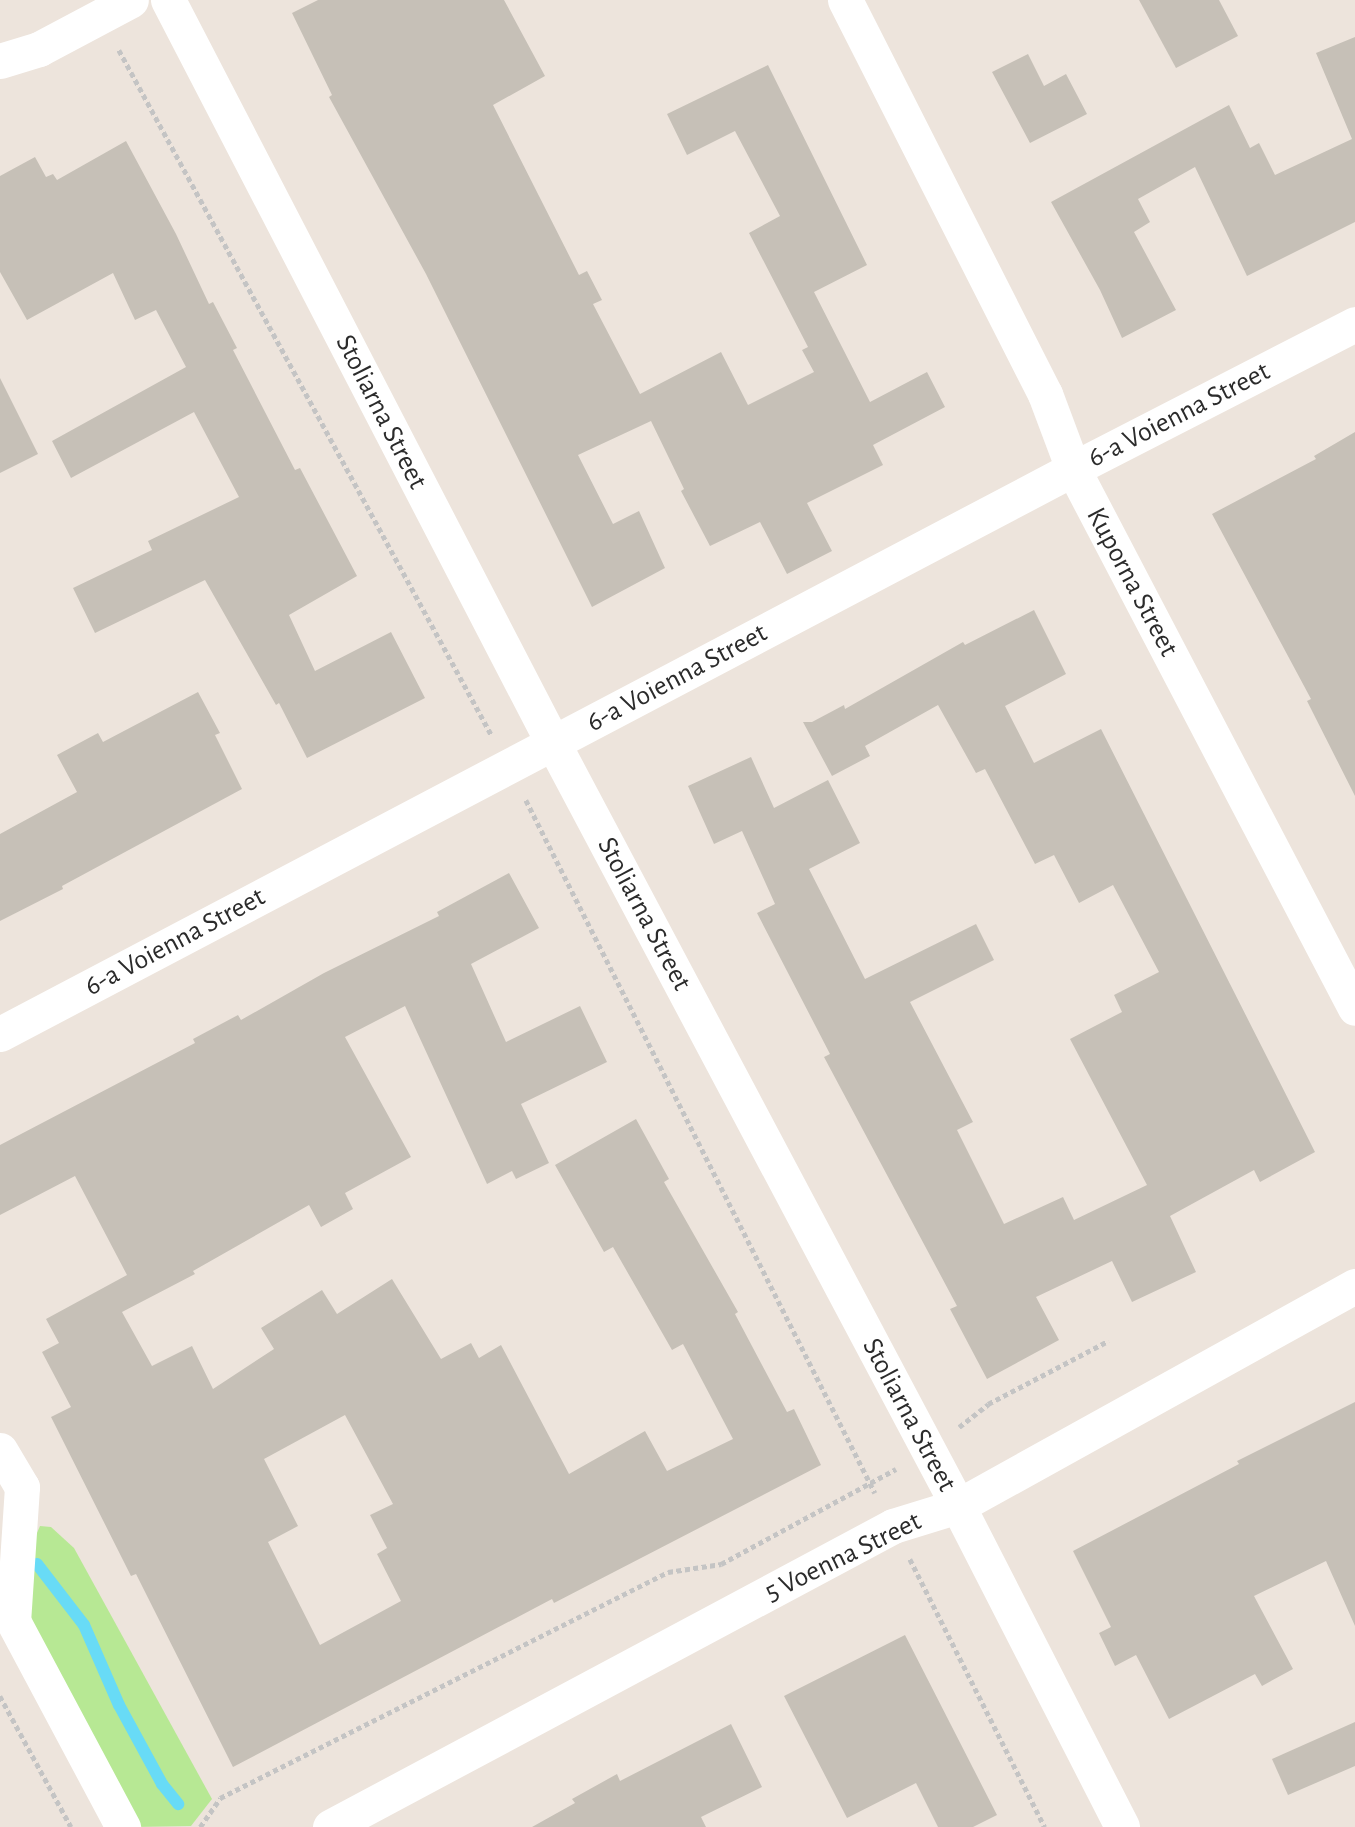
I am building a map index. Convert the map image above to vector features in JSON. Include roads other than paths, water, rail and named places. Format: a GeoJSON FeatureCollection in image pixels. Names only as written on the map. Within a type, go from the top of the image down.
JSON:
{"type":"FeatureCollection","features":[{"type":"Feature","properties":{"kind":"street","name":"Stoliarna Street"},"geometry":{"type":"LineString","coordinates":[[168,0],[553,743],[958,1506],[1122,1827]]}},
{"type":"Feature","properties":{"kind":"street","name":"Kuporna Street"},"geometry":{"type":"LineString","coordinates":[[845,0],[1045,394],[1073,469],[1355,1008]]}},
{"type":"Feature","properties":{"kind":"street"},"geometry":{"type":"LineString","coordinates":[[0,61],[39,49],[116,8]]}},
{"type":"Feature","properties":{"kind":"street","name":"6-a Voienna Street"},"geometry":{"type":"LineString","coordinates":[[0,1034],[508,765],[1355,324]]}},
{"type":"Feature","properties":{"kind":"street","name":"5 Voenna Street"},"geometry":{"type":"LineString","coordinates":[[330,1827],[893,1527],[958,1506],[1355,1286]]}},
{"type":"Feature","properties":{"kind":"street"},"geometry":{"type":"LineString","coordinates":[[0,1450],[22,1487],[13,1621],[123,1827]]}},
{"type":"Feature","properties":{"kind":"waterway"},"geometry":{"type":"LineString","coordinates":[[37,1564],[84,1625],[119,1705],[162,1784],[178,1804]]}}]}
